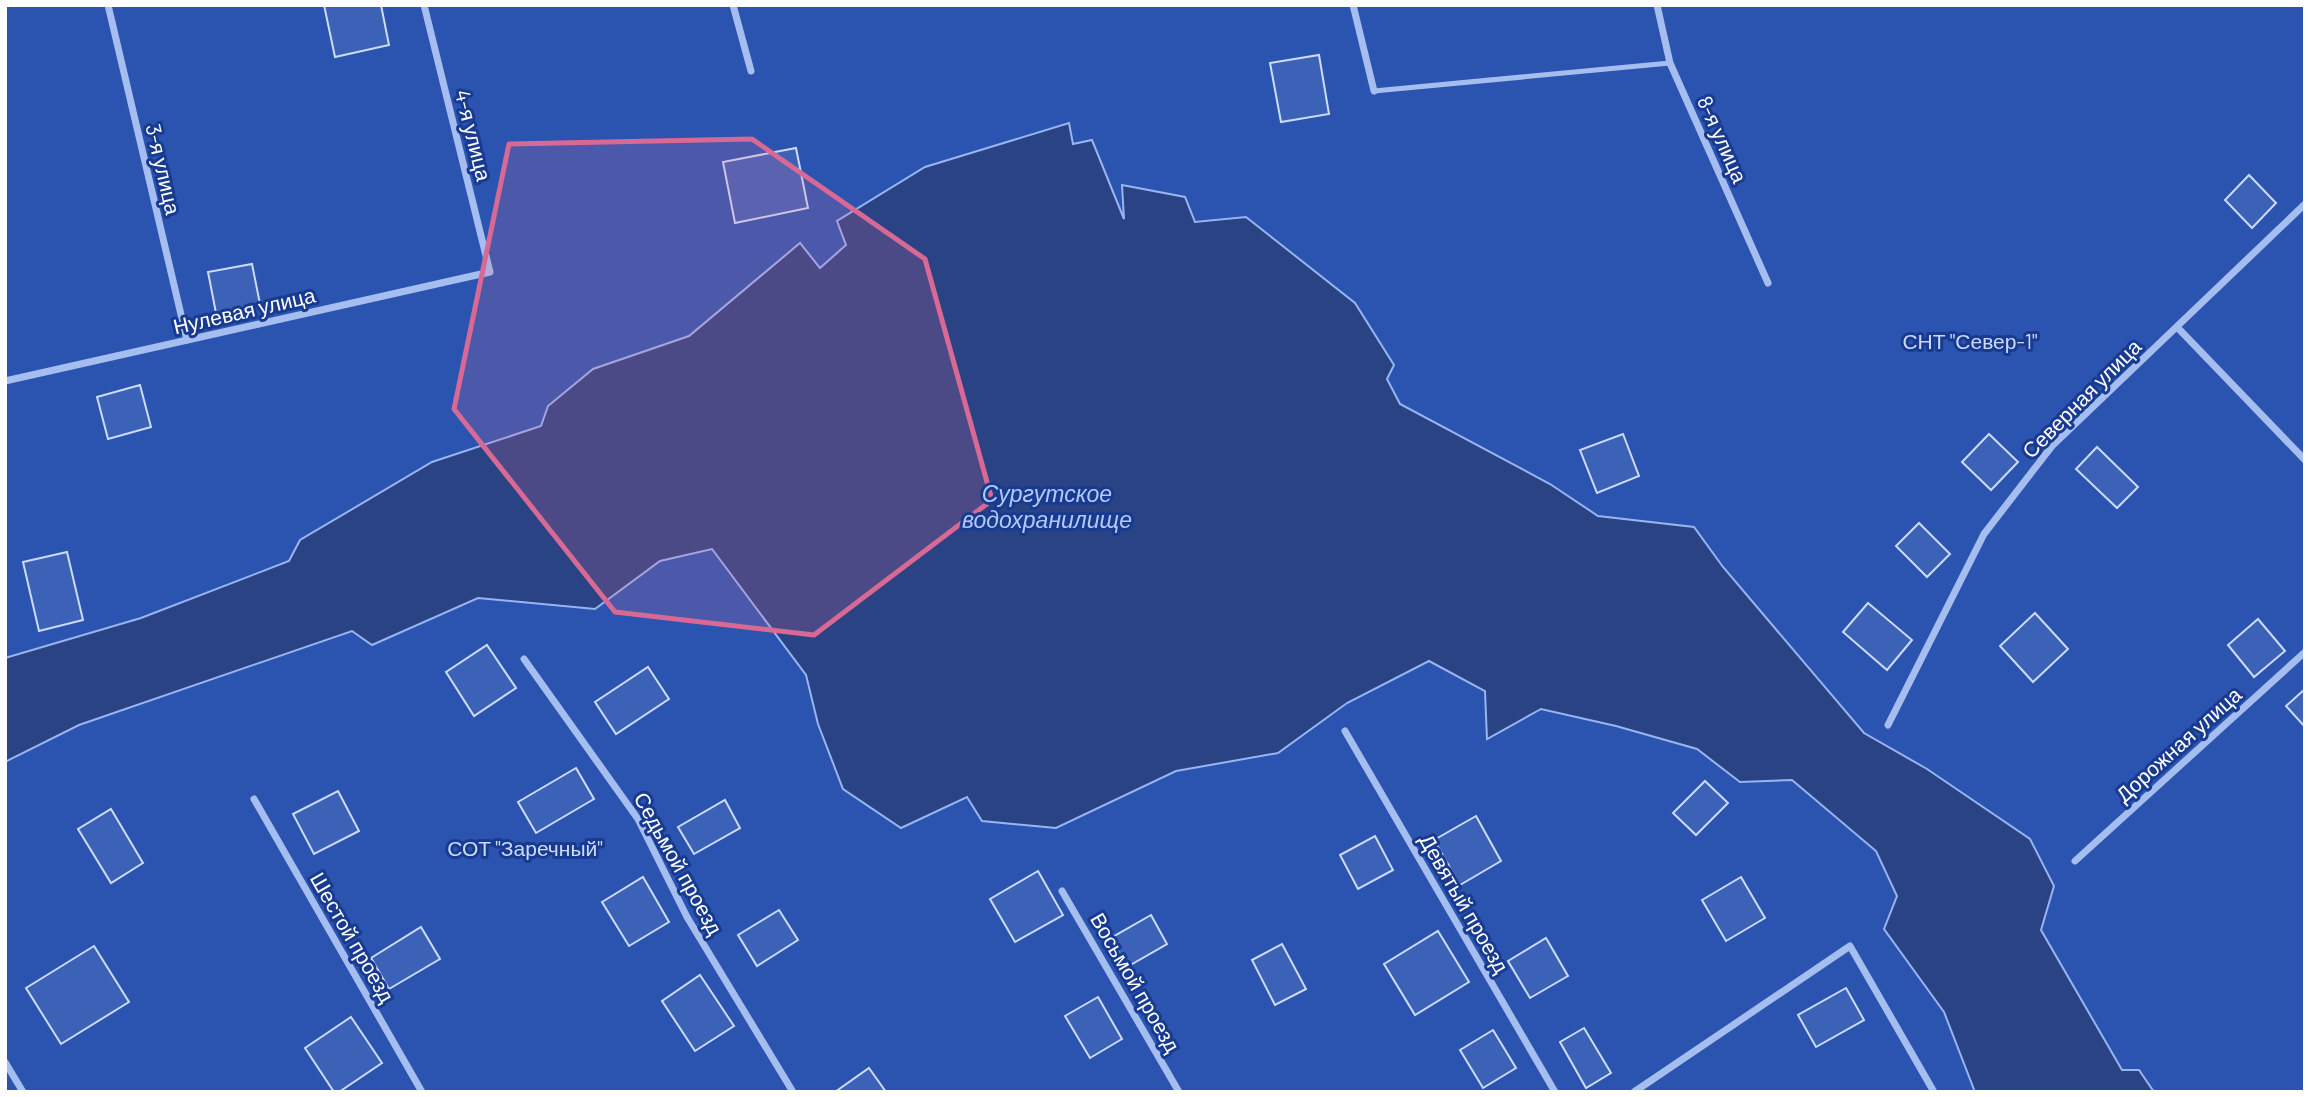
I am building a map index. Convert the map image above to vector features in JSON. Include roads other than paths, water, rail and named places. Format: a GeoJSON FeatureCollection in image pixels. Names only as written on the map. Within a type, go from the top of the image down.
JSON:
{"type":"FeatureCollection","features":[{"type":"Feature","properties":{"kind":"street","name":"3-я улица"},"geometry":{"type":"LineString","coordinates":[[108,5],[187,340]]}},
{"type":"Feature","properties":{"kind":"street","name":"4-я улица"},"geometry":{"type":"LineString","coordinates":[[424,5],[490,272]]}},
{"type":"Feature","properties":{"kind":"street"},"geometry":{"type":"LineString","coordinates":[[733,5],[751,71]]}},
{"type":"Feature","properties":{"kind":"street"},"geometry":{"type":"LineString","coordinates":[[1353,5],[1374,91]]}},
{"type":"Feature","properties":{"kind":"street","name":"8-я улица"},"geometry":{"type":"LineString","coordinates":[[1657,5],[1670,63],[1768,283]]}},
{"type":"Feature","properties":{"kind":"street","name":"Северная улица"},"geometry":{"type":"LineString","coordinates":[[1888,725],[1984,534],[2052,446],[2305,204]]}},
{"type":"Feature","properties":{"kind":"street","name":"Нулевая улица"},"geometry":{"type":"LineString","coordinates":[[5,382],[490,272]]}},
{"type":"Feature","properties":{"kind":"street"},"geometry":{"type":"LineString","coordinates":[[2177,327],[2305,460]]}},
{"type":"Feature","properties":{"kind":"street","name":"Дорожная улица"},"geometry":{"type":"LineString","coordinates":[[2075,861],[2305,652]]}},
{"type":"Feature","properties":{"kind":"street","name":"Седьмой проезд"},"geometry":{"type":"LineString","coordinates":[[524,659],[638,819],[687,917],[793,1092]]}},
{"type":"Feature","properties":{"kind":"street","name":"Девятый проезд"},"geometry":{"type":"LineString","coordinates":[[1345,731],[1555,1092]]}},
{"type":"Feature","properties":{"kind":"street","name":"Шестой проезд"},"geometry":{"type":"LineString","coordinates":[[254,799],[422,1092]]}},
{"type":"Feature","properties":{"kind":"street","name":"Восьмой проезд"},"geometry":{"type":"LineString","coordinates":[[1062,891],[1179,1092]]}},
{"type":"Feature","properties":{"kind":"street"},"geometry":{"type":"LineString","coordinates":[[1634,1092],[1850,946],[1934,1092]]}},
{"type":"Feature","properties":{"kind":"street"},"geometry":{"type":"LineString","coordinates":[[5,1062],[23,1092]]}},
{"type":"Feature","properties":{"kind":"lane"},"geometry":{"type":"LineString","coordinates":[[1374,91],[1670,63]]}},
{"type":"Feature","properties":{"kind":"water","name":"Сургутское водохранилище"},"geometry":{"type":"Polygon","coordinates":[[[1069,123],[1073,144],[1092,140],[1124,219],[1122,185],[1185,197],[1195,222],[1246,217],[1355,303],[1394,365],[1387,379],[1400,404],[1550,484],[1598,516],[1694,527],[1723,567],[1864,733],[1927,769],[2030,839],[2054,886],[2041,930],[2122,1070],[2139,1070],[2154,1092],[1975,1092],[1944,1012],[1884,929],[1897,896],[1876,851],[1792,780],[1740,782],[1697,749],[1616,726],[1541,709],[1487,739],[1485,691],[1429,661],[1347,703],[1278,753],[1176,771],[1056,828],[982,821],[967,797],[901,828],[843,789],[818,724],[806,675],[712,549],[660,561],[595,609],[478,598],[372,645],[352,631],[79,725],[5,762],[5,658],[141,618],[289,561],[300,540],[432,462],[541,426],[548,406],[593,369],[689,336],[800,243],[820,268],[846,245],[837,221],[925,167],[1069,123]]]}},
{"type":"Feature","properties":{"kind":"park label","name":"СНТ \"Север-1\""},"geometry":{"type":"Point","coordinates":[1970,340]}},
{"type":"Feature","properties":{"kind":"park label","name":"СОТ \"Заречный\""},"geometry":{"type":"Point","coordinates":[525,847]}}]}
